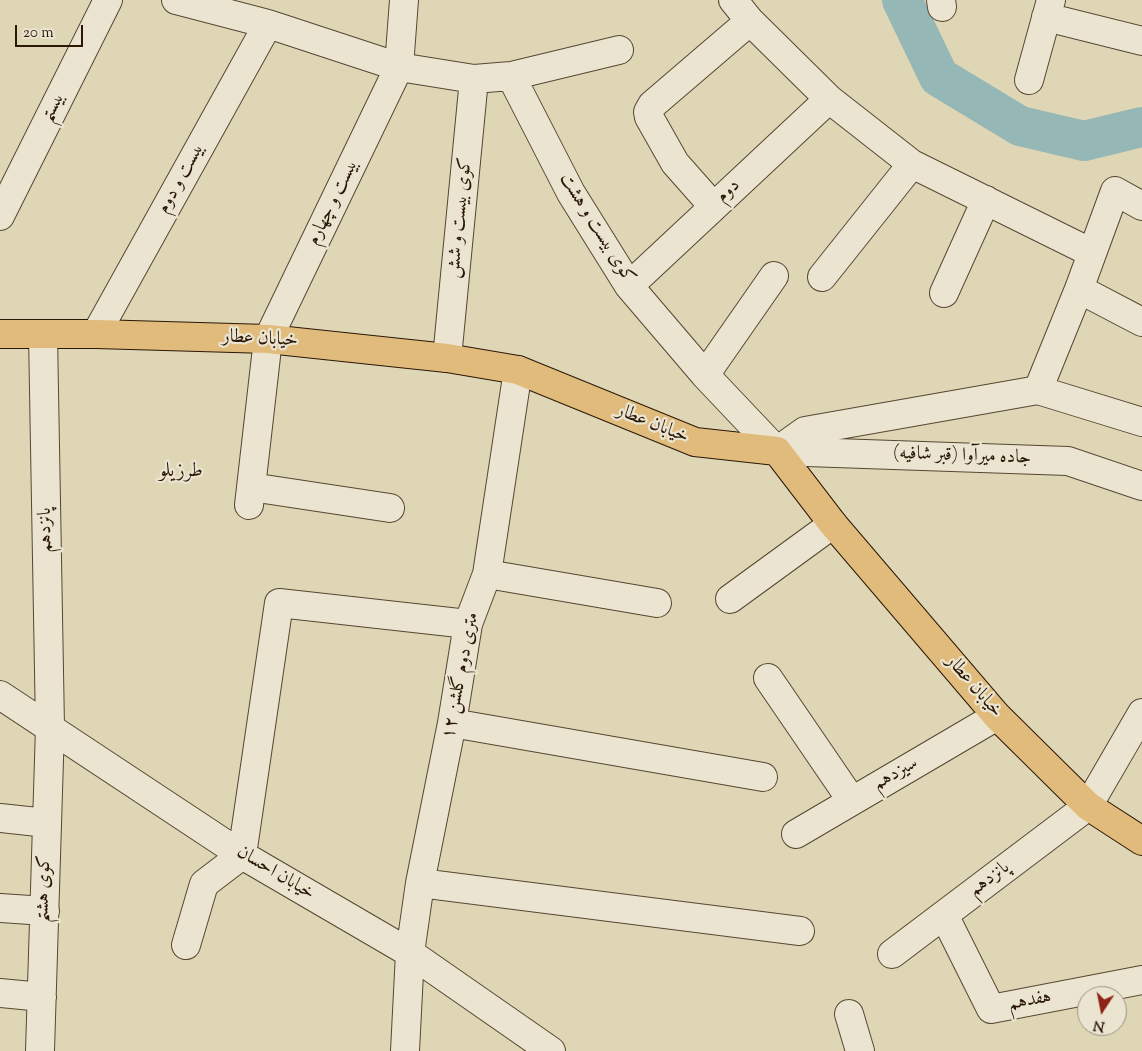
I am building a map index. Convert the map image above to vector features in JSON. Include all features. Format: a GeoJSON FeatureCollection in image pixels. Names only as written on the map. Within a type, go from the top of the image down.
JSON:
{"type":"FeatureCollection","features":[{"type":"Feature","properties":{"kind":"main road","name":"خیابان عطار"},"geometry":{"type":"LineString","coordinates":[[0,334],[96,334],[268,339],[447,358],[518,370],[695,442],[777,451],[833,524],[997,716],[1088,806],[1142,841]]}},
{"type":"Feature","properties":{"kind":"street","name":"بیستم"},"geometry":{"type":"LineString","coordinates":[[0,216],[108,0]]}},
{"type":"Feature","properties":{"kind":"street"},"geometry":{"type":"LineString","coordinates":[[176,0],[268,24],[399,67],[474,79],[511,76],[619,50]]}},
{"type":"Feature","properties":{"kind":"street"},"geometry":{"type":"LineString","coordinates":[[399,67],[404,0]]}},
{"type":"Feature","properties":{"kind":"street"},"geometry":{"type":"LineString","coordinates":[[733,0],[750,21],[829,99],[912,164],[1092,253]]}},
{"type":"Feature","properties":{"kind":"street"},"geometry":{"type":"LineString","coordinates":[[1029,80],[1048,9],[1142,41]]}},
{"type":"Feature","properties":{"kind":"street"},"geometry":{"type":"LineString","coordinates":[[713,206],[675,163],[648,112],[652,105],[750,21]]}},
{"type":"Feature","properties":{"kind":"street","name":"بیست و دوم"},"geometry":{"type":"LineString","coordinates":[[96,334],[268,24]]}},
{"type":"Feature","properties":{"kind":"street","name":"بیست و چهارم"},"geometry":{"type":"LineString","coordinates":[[268,339],[399,67]]}},
{"type":"Feature","properties":{"kind":"street","name":"کوی بیست و هشت"},"geometry":{"type":"LineString","coordinates":[[511,76],[571,193],[629,286],[705,375],[777,451]]}},
{"type":"Feature","properties":{"kind":"street","name":"کوی بیست و شش"},"geometry":{"type":"LineString","coordinates":[[447,358],[474,79]]}},
{"type":"Feature","properties":{"kind":"street","name":"دوم"},"geometry":{"type":"LineString","coordinates":[[629,286],[829,99]]}},
{"type":"Feature","properties":{"kind":"street"},"geometry":{"type":"LineString","coordinates":[[822,277],[912,164]]}},
{"type":"Feature","properties":{"kind":"street"},"geometry":{"type":"LineString","coordinates":[[1038,390],[1115,192],[1142,206]]}},
{"type":"Feature","properties":{"kind":"street"},"geometry":{"type":"LineString","coordinates":[[944,293],[986,200]]}},
{"type":"Feature","properties":{"kind":"street"},"geometry":{"type":"LineString","coordinates":[[705,375],[774,276]]}},
{"type":"Feature","properties":{"kind":"street"},"geometry":{"type":"LineString","coordinates":[[1078,289],[1142,322]]}},
{"type":"Feature","properties":{"kind":"street","name":"پانزدهم"},"geometry":{"type":"LineString","coordinates":[[44,334],[50,727]]}},
{"type":"Feature","properties":{"kind":"street"},"geometry":{"type":"LineString","coordinates":[[268,339],[250,496],[390,508]]}},
{"type":"Feature","properties":{"kind":"street","name":"۱۲ متری دوم گلشن"},"geometry":{"type":"LineString","coordinates":[[405,1051],[410,953],[420,882],[452,723],[468,624],[487,574],[518,370]]}},
{"type":"Feature","properties":{"kind":"street"},"geometry":{"type":"LineString","coordinates":[[777,451],[805,431],[1038,390],[1142,422]]}},
{"type":"Feature","properties":{"kind":"street","name":"جاده میرآوا (قبر شافیه)"},"geometry":{"type":"LineString","coordinates":[[777,451],[1068,461],[1142,486]]}},
{"type":"Feature","properties":{"kind":"street"},"geometry":{"type":"LineString","coordinates":[[730,599],[833,524]]}},
{"type":"Feature","properties":{"kind":"street"},"geometry":{"type":"LineString","coordinates":[[487,574],[658,603]]}},
{"type":"Feature","properties":{"kind":"street"},"geometry":{"type":"LineString","coordinates":[[186,945],[204,884],[242,855],[279,603],[468,624]]}},
{"type":"Feature","properties":{"kind":"street"},"geometry":{"type":"LineString","coordinates":[[768,678],[852,801]]}},
{"type":"Feature","properties":{"kind":"street","name":"خیابان احسان"},"geometry":{"type":"LineString","coordinates":[[0,694],[242,855],[410,953],[551,1051]]}},
{"type":"Feature","properties":{"kind":"street"},"geometry":{"type":"LineString","coordinates":[[1088,806],[1142,713]]}},
{"type":"Feature","properties":{"kind":"street","name":"سیزدهم"},"geometry":{"type":"LineString","coordinates":[[796,834],[997,716]]}},
{"type":"Feature","properties":{"kind":"street"},"geometry":{"type":"LineString","coordinates":[[452,723],[763,777]]}},
{"type":"Feature","properties":{"kind":"street","name":"کوی هشتم"},"geometry":{"type":"LineString","coordinates":[[40,1051],[50,727]]}},
{"type":"Feature","properties":{"kind":"street","name":"پانزدهم"},"geometry":{"type":"LineString","coordinates":[[892,954],[1088,806]]}},
{"type":"Feature","properties":{"kind":"street"},"geometry":{"type":"LineString","coordinates":[[0,818],[47,823]]}},
{"type":"Feature","properties":{"kind":"street"},"geometry":{"type":"LineString","coordinates":[[420,882],[800,931]]}},
{"type":"Feature","properties":{"kind":"street"},"geometry":{"type":"LineString","coordinates":[[0,908],[45,911]]}},
{"type":"Feature","properties":{"kind":"street","name":"هفدهم"},"geometry":{"type":"LineString","coordinates":[[944,915],[991,1010],[1142,980]]}},
{"type":"Feature","properties":{"kind":"street"},"geometry":{"type":"LineString","coordinates":[[0,993],[42,997]]}},
{"type":"Feature","properties":{"kind":"street"},"geometry":{"type":"LineString","coordinates":[[849,1014],[860,1051]]}},
{"type":"Feature","properties":{"kind":"waterway"},"geometry":{"type":"LineString","coordinates":[[902,0],[939,77],[1020,126],[1084,141],[1142,127]]}},
{"type":"Feature","properties":{"kind":"district","name":"طرزیلو"},"geometry":{"type":"Point","coordinates":[181,473]}}]}
